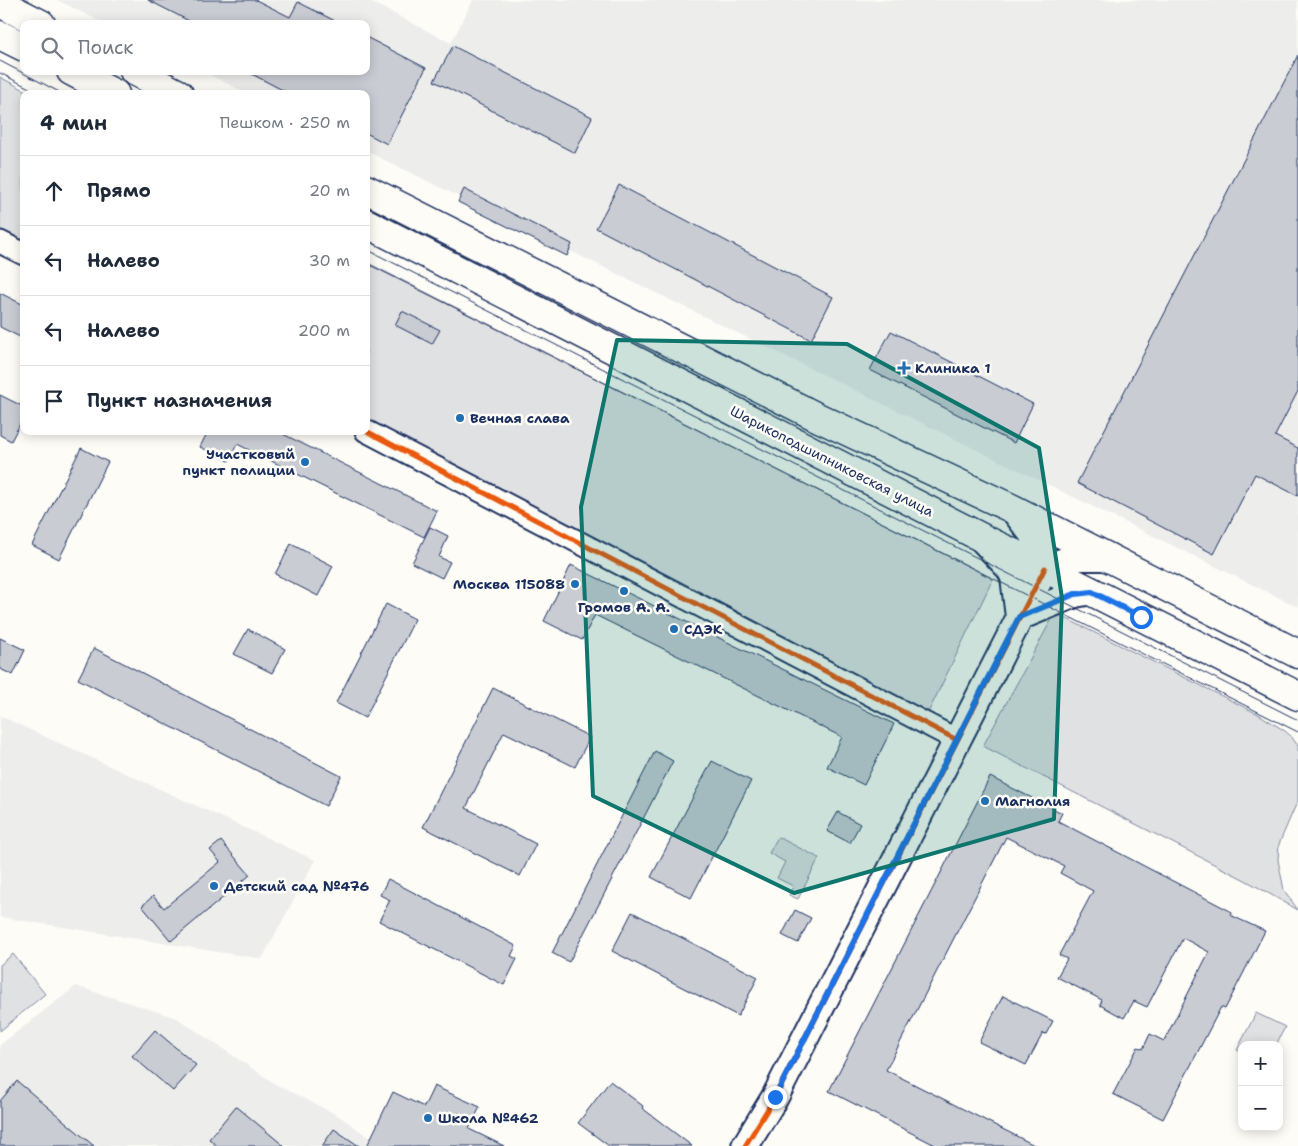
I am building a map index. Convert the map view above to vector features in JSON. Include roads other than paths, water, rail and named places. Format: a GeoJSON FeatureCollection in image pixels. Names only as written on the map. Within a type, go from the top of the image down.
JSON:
{"type":"FeatureCollection","features":[{"type":"Feature","properties":{"kind":"main road"},"geometry":{"type":"LineString","coordinates":[[0,3],[33,20]]}},
{"type":"Feature","properties":{"kind":"main road"},"geometry":{"type":"LineString","coordinates":[[0,35],[20,45]]}},
{"type":"Feature","properties":{"kind":"main road"},"geometry":{"type":"LineString","coordinates":[[79,75],[107,90]]}},
{"type":"Feature","properties":{"kind":"main road"},"geometry":{"type":"LineString","coordinates":[[142,75],[171,90]]}},
{"type":"Feature","properties":{"kind":"main road"},"geometry":{"type":"LineString","coordinates":[[370,191],[817,417],[1013,509],[1298,654]]}},
{"type":"Feature","properties":{"kind":"main road","name":"Шарикоподшипниковская улица"},"geometry":{"type":"LineString","coordinates":[[370,225],[981,537],[1298,696]]}},
{"type":"Feature","properties":{"kind":"street"},"geometry":{"type":"LineString","coordinates":[[0,242],[20,252]]}},
{"type":"Feature","properties":{"kind":"street"},"geometry":{"type":"LineString","coordinates":[[370,433],[957,740]]}},
{"type":"Feature","properties":{"kind":"street"},"geometry":{"type":"LineString","coordinates":[[745,1146],[775,1097],[1045,568],[1041,545],[1013,509]]}},
{"type":"Feature","properties":{"kind":"street"},"geometry":{"type":"LineString","coordinates":[[981,537],[1010,569],[1014,577],[1019,617]]}},
{"type":"Feature","properties":{"kind":"street"},"geometry":{"type":"LineString","coordinates":[[1045,568],[1076,557],[1108,557]]}},
{"type":"Feature","properties":{"kind":"street"},"geometry":{"type":"LineString","coordinates":[[1019,617],[1068,597],[1092,592]]}},
{"type":"Feature","properties":{"kind":"tram line"},"geometry":{"type":"LineString","coordinates":[[0,61],[20,71]]}},
{"type":"Feature","properties":{"kind":"tram line"},"geometry":{"type":"LineString","coordinates":[[0,73],[33,90]]}},
{"type":"Feature","properties":{"kind":"tram line"},"geometry":{"type":"LineString","coordinates":[[27,75],[55,90]]}},
{"type":"Feature","properties":{"kind":"tram line"},"geometry":{"type":"LineString","coordinates":[[370,251],[1298,720]]}},
{"type":"Feature","properties":{"kind":"tram line"},"geometry":{"type":"LineString","coordinates":[[370,265],[1298,732]]}},
{"type":"Feature","properties":{"kind":"place","name":"Клиника 1"},"geometry":{"type":"Point","coordinates":[904,368]}},
{"type":"Feature","properties":{"kind":"place","name":"Вечная слава"},"geometry":{"type":"Point","coordinates":[460,418]}},
{"type":"Feature","properties":{"kind":"place","name":"Участковый пункт полиции"},"geometry":{"type":"Point","coordinates":[305,462]}},
{"type":"Feature","properties":{"kind":"place","name":"Москва 115088"},"geometry":{"type":"Point","coordinates":[575,584]}},
{"type":"Feature","properties":{"kind":"place","name":"Громов А. А."},"geometry":{"type":"Point","coordinates":[624,591]}},
{"type":"Feature","properties":{"kind":"place","name":"СДЭК"},"geometry":{"type":"Point","coordinates":[674,629]}},
{"type":"Feature","properties":{"kind":"place","name":"Магнолия"},"geometry":{"type":"Point","coordinates":[985,801]}},
{"type":"Feature","properties":{"kind":"place","name":"Детский сад №476"},"geometry":{"type":"Point","coordinates":[214,886]}},
{"type":"Feature","properties":{"kind":"place","name":"Школа №462"},"geometry":{"type":"Point","coordinates":[428,1118]}}]}
